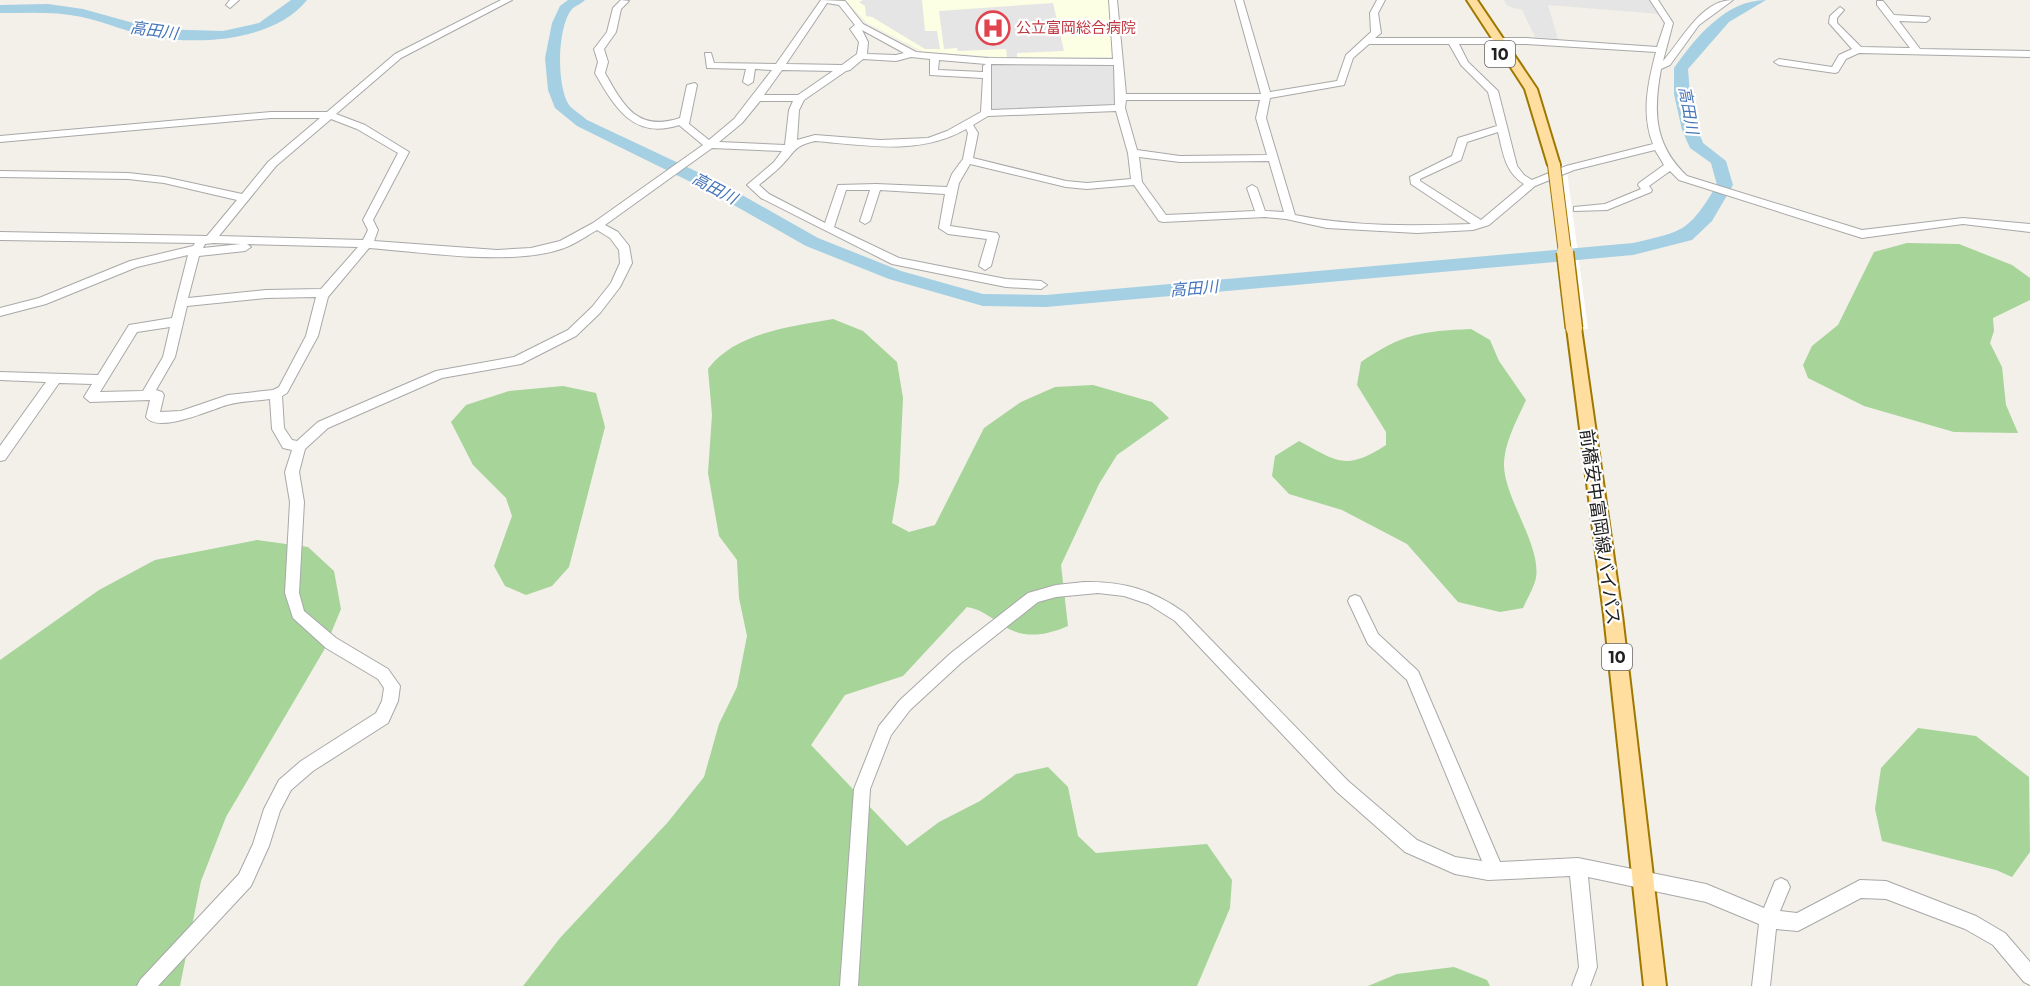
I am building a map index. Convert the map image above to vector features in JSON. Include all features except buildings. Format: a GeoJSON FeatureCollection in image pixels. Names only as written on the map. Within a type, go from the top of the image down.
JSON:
{"type":"FeatureCollection","features":[{"type":"Feature","properties":{"kind":"main road","name":"前橋安中富岡線バイパス"},"geometry":{"type":"LineString","coordinates":[[1464,0],[1497,42]]}},
{"type":"Feature","properties":{"kind":"main road","name":"前橋安中富岡線バイパス"},"geometry":{"type":"LineString","coordinates":[[1472,0],[1537,107],[1554,165],[1612,615],[1655,986]]}},
{"type":"Feature","properties":{"kind":"street"},"geometry":{"type":"LineString","coordinates":[[147,395],[169,357],[192,258],[272,164],[398,56],[508,0]]}},
{"type":"Feature","properties":{"kind":"street"},"geometry":{"type":"LineString","coordinates":[[0,312],[42,301],[134,264],[201,246],[276,241],[369,243],[497,254],[531,252],[564,244],[597,225],[696,156],[738,121],[758,98],[825,0],[842,3],[860,26],[912,54],[935,58],[988,61],[1118,62]]}},
{"type":"Feature","properties":{"kind":"street"},"geometry":{"type":"LineString","coordinates":[[1113,0],[1121,103],[1133,153],[1137,182],[1163,219],[1261,214],[1327,225],[1406,229],[1441,229],[1481,225],[1531,184],[1569,168],[1657,146]]}},
{"type":"Feature","properties":{"kind":"street"},"geometry":{"type":"LineString","coordinates":[[1239,0],[1265,97],[1261,118],[1291,218]]}},
{"type":"Feature","properties":{"kind":"street"},"geometry":{"type":"LineString","coordinates":[[692,85],[684,125],[710,146],[789,148],[802,141],[815,138],[917,142],[946,136],[969,126],[986,113],[1121,103],[1265,97],[1341,83],[1349,57],[1376,33],[1374,13],[1381,0]]}},
{"type":"Feature","properties":{"kind":"street"},"geometry":{"type":"LineString","coordinates":[[1654,0],[1669,23],[1656,68],[1650,102],[1657,146],[1670,166],[1683,178],[1862,234],[1963,221],[2030,228]]}},
{"type":"Feature","properties":{"kind":"street"},"geometry":{"type":"LineString","coordinates":[[1656,68],[1667,63],[1696,23],[1729,0]]}},
{"type":"Feature","properties":{"kind":"street"},"geometry":{"type":"LineString","coordinates":[[625,1],[619,5],[611,23],[611,34],[599,49],[603,62],[600,73],[618,106],[639,124],[654,126],[685,120]]}},
{"type":"Feature","properties":{"kind":"street"},"geometry":{"type":"LineString","coordinates":[[1880,3],[1918,52]]}},
{"type":"Feature","properties":{"kind":"street"},"geometry":{"type":"LineString","coordinates":[[1840,10],[1833,18],[1833,23],[1858,50]]}},
{"type":"Feature","properties":{"kind":"street"},"geometry":{"type":"LineString","coordinates":[[1892,18],[1926,20]]}},
{"type":"Feature","properties":{"kind":"street"},"geometry":{"type":"LineString","coordinates":[[860,26],[855,29],[864,39],[864,51],[861,56],[848,68],[800,98],[794,106],[789,148],[780,162],[752,185],[765,196],[828,230],[896,261],[1006,283],[1041,285]]}},
{"type":"Feature","properties":{"kind":"street"},"geometry":{"type":"LineString","coordinates":[[1367,40],[1497,42],[1661,50]]}},
{"type":"Feature","properties":{"kind":"street"},"geometry":{"type":"LineString","coordinates":[[1453,42],[1464,63],[1493,91],[1512,166],[1520,177],[1531,184]]}},
{"type":"Feature","properties":{"kind":"street"},"geometry":{"type":"LineString","coordinates":[[1779,62],[1835,70],[1842,57],[1858,50],[2030,54]]}},
{"type":"Feature","properties":{"kind":"street"},"geometry":{"type":"LineString","coordinates":[[861,56],[896,58],[912,54]]}},
{"type":"Feature","properties":{"kind":"street"},"geometry":{"type":"LineString","coordinates":[[708,55],[710,66],[751,65],[777,69],[848,68]]}},
{"type":"Feature","properties":{"kind":"street"},"geometry":{"type":"LineString","coordinates":[[935,58],[933,73],[987,75]]}},
{"type":"Feature","properties":{"kind":"street"},"geometry":{"type":"LineString","coordinates":[[986,113],[988,61]]}},
{"type":"Feature","properties":{"kind":"street"},"geometry":{"type":"LineString","coordinates":[[748,82],[751,65]]}},
{"type":"Feature","properties":{"kind":"street"},"geometry":{"type":"LineString","coordinates":[[758,98],[800,98]]}},
{"type":"Feature","properties":{"kind":"street"},"geometry":{"type":"LineString","coordinates":[[0,138],[271,115],[330,115],[361,127],[404,152],[368,220],[373,230],[369,243],[361,248],[324,293],[318,306],[314,334],[283,390],[276,394],[228,400],[181,416],[152,417],[159,395],[90,397],[133,328],[176,322]]}},
{"type":"Feature","properties":{"kind":"street"},"geometry":{"type":"LineString","coordinates":[[969,126],[973,133],[968,160],[962,166],[951,191],[944,228],[993,236],[985,266]]}},
{"type":"Feature","properties":{"kind":"street"},"geometry":{"type":"LineString","coordinates":[[1481,225],[1416,183],[1415,177],[1457,158],[1462,140],[1502,128]]}},
{"type":"Feature","properties":{"kind":"street"},"geometry":{"type":"LineString","coordinates":[[1133,153],[1180,159],[1274,158]]}},
{"type":"Feature","properties":{"kind":"street"},"geometry":{"type":"LineString","coordinates":[[968,160],[1066,184],[1087,186],[1137,182]]}},
{"type":"Feature","properties":{"kind":"street"},"geometry":{"type":"LineString","coordinates":[[1578,209],[1607,207],[1647,190],[1643,185],[1670,166]]}},
{"type":"Feature","properties":{"kind":"street"},"geometry":{"type":"LineString","coordinates":[[0,174],[128,176],[164,180],[245,198]]}},
{"type":"Feature","properties":{"kind":"street"},"geometry":{"type":"LineString","coordinates":[[828,230],[832,222],[838,192],[842,187],[951,191]]}},
{"type":"Feature","properties":{"kind":"street"},"geometry":{"type":"LineString","coordinates":[[865,221],[876,187]]}},
{"type":"Feature","properties":{"kind":"street"},"geometry":{"type":"LineString","coordinates":[[1252,188],[1261,214]]}},
{"type":"Feature","properties":{"kind":"street"},"geometry":{"type":"LineString","coordinates":[[1797,223],[1817,221]]}},
{"type":"Feature","properties":{"kind":"street"},"geometry":{"type":"LineString","coordinates":[[146,986],[245,880],[261,846],[272,809],[285,785],[307,766],[382,718],[390,701],[392,686],[382,674],[331,643],[298,614],[292,593],[297,502],[292,472],[299,447],[323,425],[440,374],[517,361],[572,333],[597,310],[616,284],[626,263],[625,249],[614,235],[597,225]]}},
{"type":"Feature","properties":{"kind":"street"},"geometry":{"type":"LineString","coordinates":[[0,236],[236,249],[276,241]]}},
{"type":"Feature","properties":{"kind":"street"},"geometry":{"type":"LineString","coordinates":[[182,303],[266,294],[324,293]]}},
{"type":"Feature","properties":{"kind":"street"},"geometry":{"type":"LineString","coordinates":[[0,376],[101,380]]}},
{"type":"Feature","properties":{"kind":"street"},"geometry":{"type":"LineString","coordinates":[[0,456],[56,378]]}},
{"type":"Feature","properties":{"kind":"street"},"geometry":{"type":"LineString","coordinates":[[276,394],[278,429],[288,444],[299,447]]}},
{"type":"Feature","properties":{"kind":"street"},"geometry":{"type":"LineString","coordinates":[[849,986],[862,789],[885,731],[905,705],[956,658],[1033,597],[1048,591],[1097,588],[1133,592],[1160,603],[1180,617],[1274,712],[1342,786],[1411,846],[1455,865],[1495,871],[1578,867],[1706,892],[1768,919],[1798,922],[1860,889],[1886,890],[1971,922],[1999,939],[2030,976]]}},
{"type":"Feature","properties":{"kind":"street"},"geometry":{"type":"LineString","coordinates":[[1355,601],[1373,639],[1413,676],[1495,871]]}},
{"type":"Feature","properties":{"kind":"street"},"geometry":{"type":"LineString","coordinates":[[1578,867],[1588,967],[1581,986]]}},
{"type":"Feature","properties":{"kind":"street"},"geometry":{"type":"LineString","coordinates":[[1761,986],[1768,919],[1781,887]]}},
{"type":"Feature","properties":{"kind":"shaded area","name":"公立富岡総合病院"},"geometry":{"type":"Polygon","coordinates":[[[845,0],[1109,0],[1114,57],[1015,58],[924,52],[867,23],[845,0]]]}},
{"type":"Feature","properties":{"kind":"shaded area"},"geometry":{"type":"Polygon","coordinates":[[[863,0],[922,0],[925,31],[937,31],[940,49],[925,49],[872,17],[866,16],[865,6],[859,2],[863,0]]]}},
{"type":"Feature","properties":{"kind":"shaded area"},"geometry":{"type":"Polygon","coordinates":[[[1504,0],[1651,0],[1660,14],[1548,5],[1558,39],[1535,37],[1522,10],[1507,6],[1504,0]]]}},
{"type":"Feature","properties":{"kind":"shaded area"},"geometry":{"type":"Polygon","coordinates":[[[1053,3],[1064,51],[1017,53],[1017,57],[1007,57],[1006,49],[958,51],[957,48],[944,49],[939,11],[1053,3]]]}},
{"type":"Feature","properties":{"kind":"shaded area"},"geometry":{"type":"Polygon","coordinates":[[[991,64],[1109,64],[1113,66],[1117,77],[1115,106],[1109,109],[989,109],[991,64]]]}},
{"type":"Feature","properties":{"kind":"green space"},"geometry":{"type":"Polygon","coordinates":[[[1907,243],[1959,244],[2012,265],[2030,278],[2030,300],[1993,318],[1994,331],[1990,343],[2002,367],[2006,405],[2018,433],[1954,432],[1864,406],[1808,378],[1803,365],[1812,346],[1838,325],[1874,252],[1907,243]]]}},
{"type":"Feature","properties":{"kind":"green space"},"geometry":{"type":"Polygon","coordinates":[[[833,319],[863,331],[897,362],[903,398],[899,482],[892,523],[909,532],[935,525],[984,428],[1021,402],[1055,387],[1093,385],[1152,402],[1169,418],[1117,455],[1099,484],[1061,565],[1068,626],[1046,633],[1024,634],[1009,629],[989,616],[967,607],[903,676],[845,695],[811,745],[907,846],[939,822],[980,801],[1016,774],[1048,767],[1068,787],[1078,836],[1096,853],[1207,844],[1232,880],[1230,908],[1197,986],[523,986],[560,938],[668,822],[704,777],[719,724],[737,687],[747,636],[739,598],[737,560],[719,536],[708,473],[712,415],[708,369],[719,357],[748,339],[782,329],[833,319]]]}},
{"type":"Feature","properties":{"kind":"green space"},"geometry":{"type":"Polygon","coordinates":[[[1471,329],[1490,340],[1499,361],[1526,400],[1509,440],[1504,466],[1510,493],[1533,551],[1536,578],[1523,608],[1500,612],[1458,602],[1407,544],[1342,510],[1289,494],[1272,476],[1275,456],[1299,441],[1342,461],[1361,458],[1386,445],[1386,432],[1357,385],[1361,362],[1389,345],[1413,336],[1439,331],[1471,329]]]}},
{"type":"Feature","properties":{"kind":"green space"},"geometry":{"type":"Polygon","coordinates":[[[563,386],[596,393],[605,427],[569,567],[552,586],[526,595],[505,586],[494,566],[512,516],[506,498],[473,465],[451,422],[466,405],[509,391],[563,386]]]}},
{"type":"Feature","properties":{"kind":"green space"},"geometry":{"type":"Polygon","coordinates":[[[257,540],[308,547],[334,571],[341,609],[324,650],[226,817],[201,881],[180,986],[0,986],[0,660],[99,590],[155,560],[257,540]]]}},
{"type":"Feature","properties":{"kind":"green space"},"geometry":{"type":"Polygon","coordinates":[[[1918,728],[1976,736],[2029,777],[2030,852],[2012,877],[1996,870],[1882,841],[1875,809],[1881,768],[1918,728]]]}},
{"type":"Feature","properties":{"kind":"green space"},"geometry":{"type":"Polygon","coordinates":[[[1454,967],[1487,980],[1490,986],[1368,986],[1397,974],[1454,967]]]}},
{"type":"Feature","properties":{"kind":"pier"},"geometry":{"type":"Polygon","coordinates":[[[1566,164],[1588,329],[1568,328],[1548,165],[1566,164]]]}},
{"type":"Feature","properties":{"kind":"waterway","name":"高田川"},"geometry":{"type":"LineString","coordinates":[[0,9],[48,8],[83,13],[154,33],[223,35],[264,26],[300,0]]}},
{"type":"Feature","properties":{"kind":"waterway","name":"高田川"},"geometry":{"type":"LineString","coordinates":[[578,0],[567,6],[559,23],[552,58],[555,90],[563,108],[582,123],[715,187],[812,242],[895,275],[983,300],[1046,301],[1633,249],[1686,236],[1706,217],[1725,185],[1718,161],[1696,145],[1690,130],[1682,94],[1681,68],[1724,19],[1759,0]]}},
{"type":"Feature","properties":{"kind":"place","name":"公立富岡総合病院"},"geometry":{"type":"Point","coordinates":[993,28]}}]}
